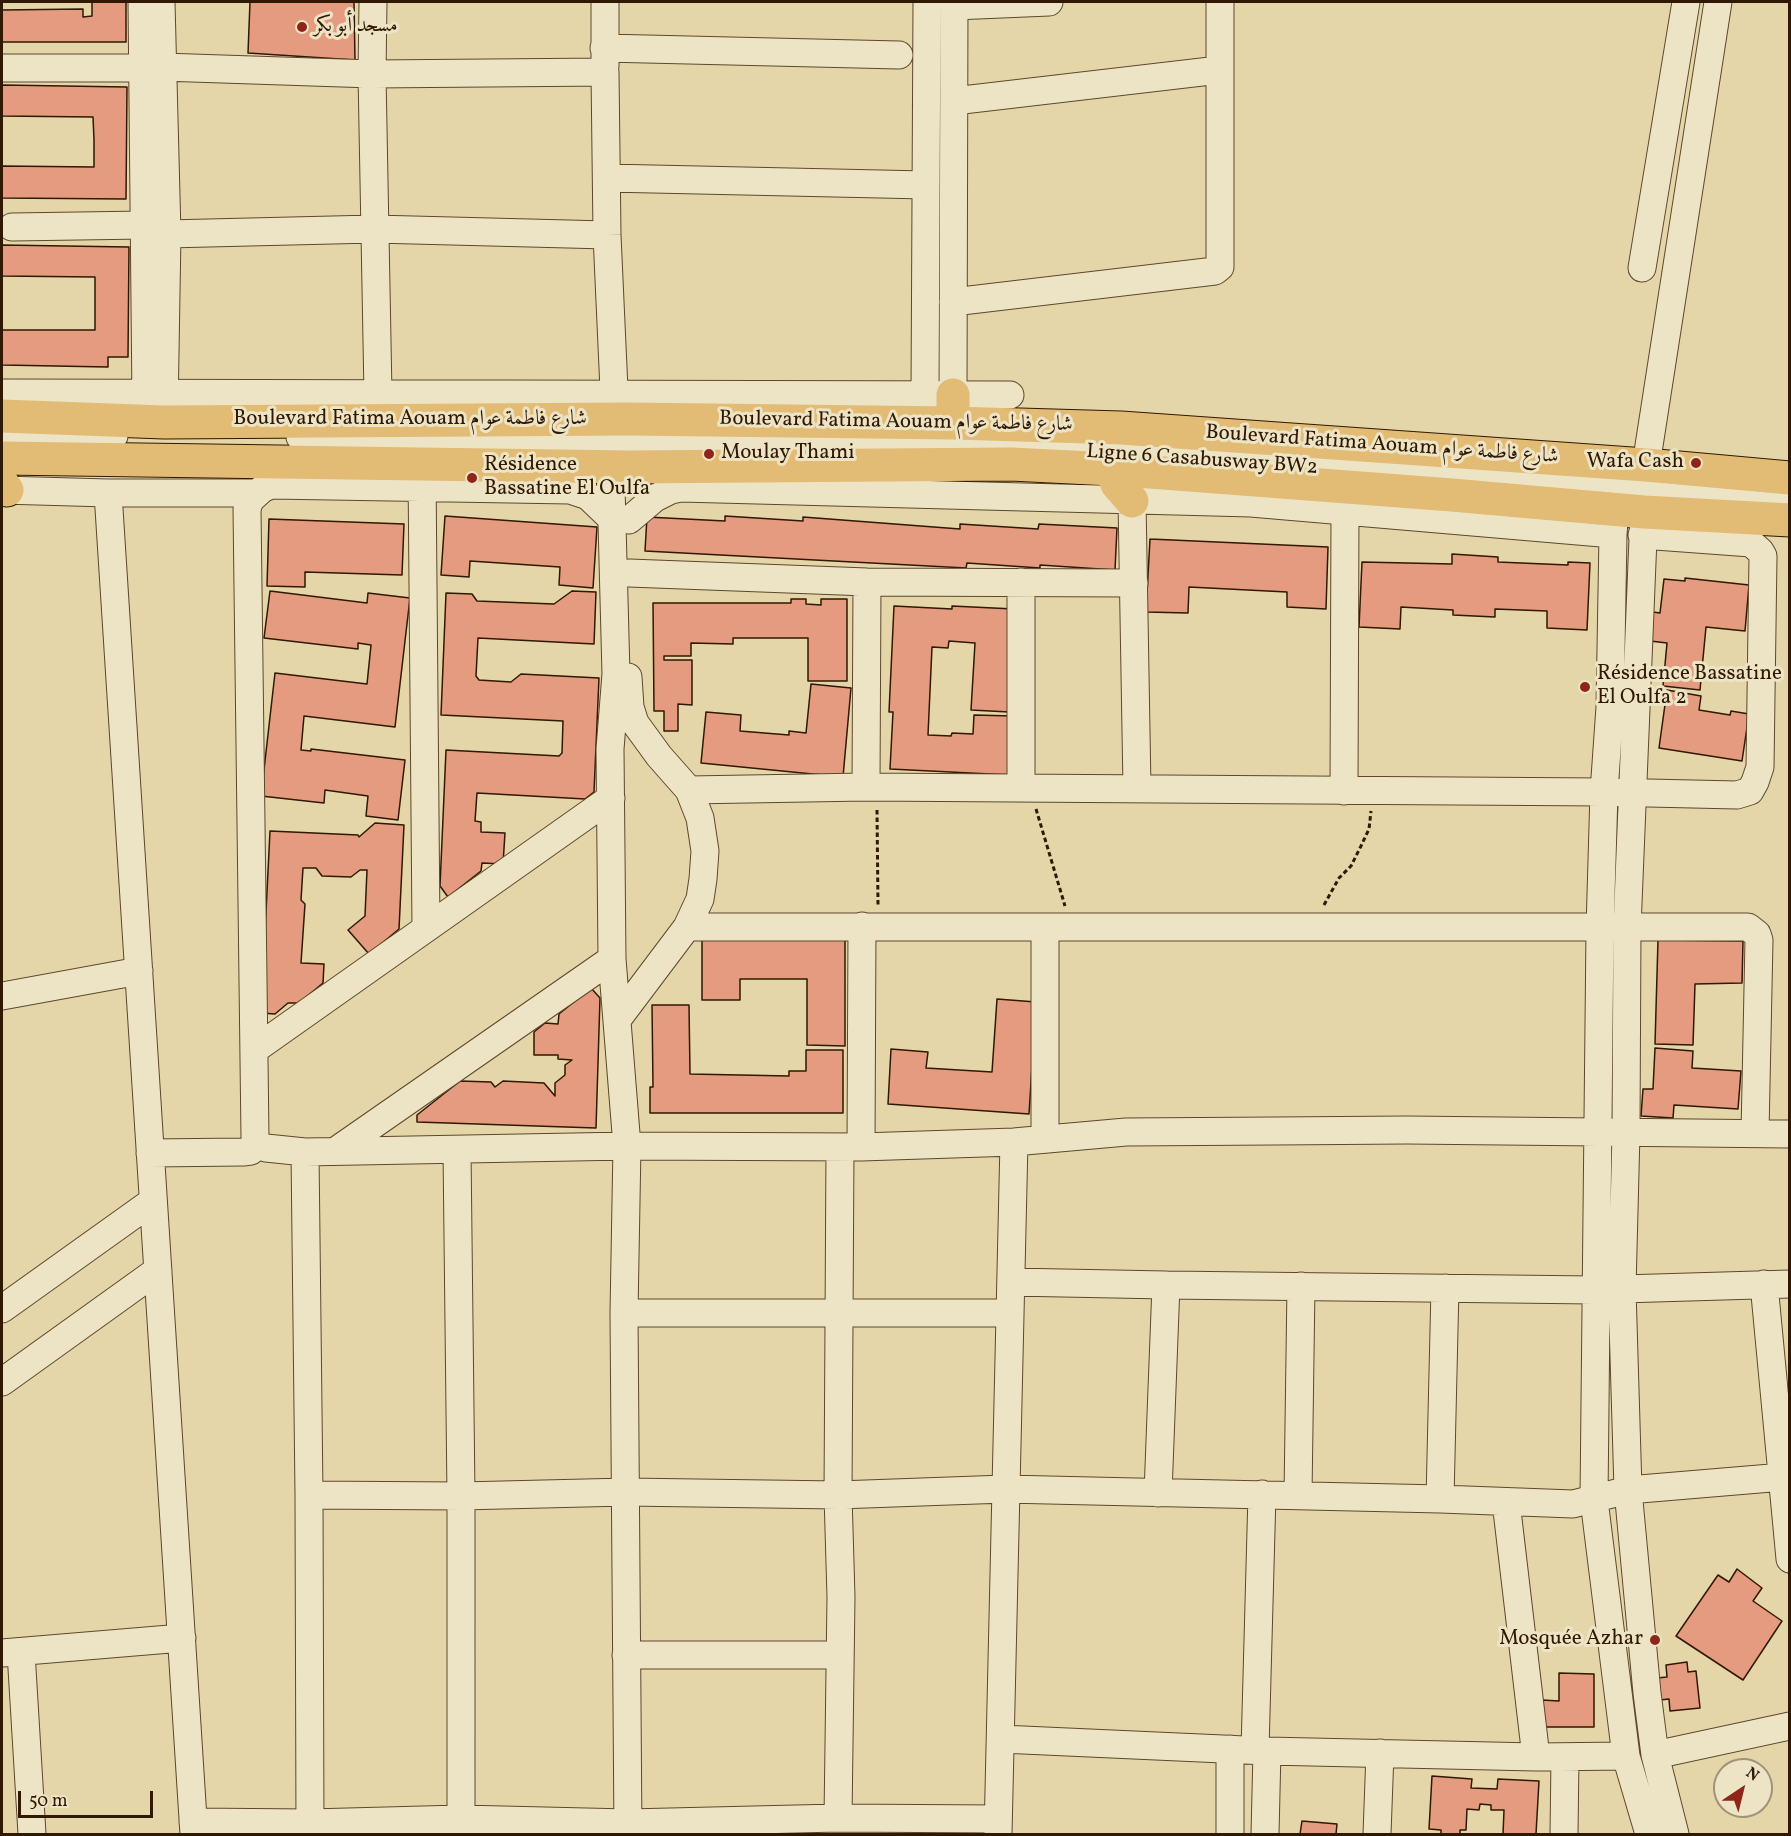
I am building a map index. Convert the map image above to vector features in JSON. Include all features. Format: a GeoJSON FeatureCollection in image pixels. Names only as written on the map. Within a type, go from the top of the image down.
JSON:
{"type":"FeatureCollection","features":[{"type":"Feature","properties":{"kind":"main road","name":"Boulevard Fatima Aouam شارع فاطمة عوام"},"geometry":{"type":"LineString","coordinates":[[2,458],[422,477],[619,433],[944,404],[1790,520]]}},
{"type":"Feature","properties":{"kind":"main road","name":"Boulevard Fatima Aouam شارع فاطمة عوام"},"geometry":{"type":"LineString","coordinates":[[2,416],[155,407],[619,433],[1011,464],[1111,469],[1533,501],[1630,499],[1790,478]]}},
{"type":"Feature","properties":{"kind":"main road"},"geometry":{"type":"LineString","coordinates":[[1111,469],[1117,484],[1132,501]]}},
{"type":"Feature","properties":{"kind":"main road"},"geometry":{"type":"LineString","coordinates":[[1512,526],[1527,514],[1533,501]]}},
{"type":"Feature","properties":{"kind":"street"},"geometry":{"type":"LineString","coordinates":[[142,2],[153,67]]}},
{"type":"Feature","properties":{"kind":"street"},"geometry":{"type":"LineString","coordinates":[[155,407],[156,229],[153,67],[161,2]]}},
{"type":"Feature","properties":{"kind":"street"},"geometry":{"type":"LineString","coordinates":[[373,2],[372,74],[378,394]]}},
{"type":"Feature","properties":{"kind":"street"},"geometry":{"type":"LineString","coordinates":[[605,2],[607,235],[619,433],[620,520],[616,674],[610,749],[612,959],[627,1146],[624,1313],[628,1829]]}},
{"type":"Feature","properties":{"kind":"street"},"geometry":{"type":"LineString","coordinates":[[927,2],[926,185],[944,404]]}},
{"type":"Feature","properties":{"kind":"street"},"geometry":{"type":"LineString","coordinates":[[944,404],[953,302],[954,4],[1049,2]]}},
{"type":"Feature","properties":{"kind":"street"},"geometry":{"type":"LineString","coordinates":[[953,302],[1215,271],[1220,267],[1220,2]]}},
{"type":"Feature","properties":{"kind":"street"},"geometry":{"type":"LineString","coordinates":[[1642,268],[1686,2]]}},
{"type":"Feature","properties":{"kind":"street"},"geometry":{"type":"LineString","coordinates":[[1649,1834],[1626,1756],[1594,1500],[1594,1290],[1604,792],[1630,499],[1718,2]]}},
{"type":"Feature","properties":{"kind":"street"},"geometry":{"type":"LineString","coordinates":[[2,68],[153,67],[372,74],[605,60],[899,56]]}},
{"type":"Feature","properties":{"kind":"street"},"geometry":{"type":"LineString","coordinates":[[954,101],[1219,70]]}},
{"type":"Feature","properties":{"kind":"street"},"geometry":{"type":"LineString","coordinates":[[1675,70],[1707,74]]}},
{"type":"Feature","properties":{"kind":"street"},"geometry":{"type":"LineString","coordinates":[[607,178],[926,185]]}},
{"type":"Feature","properties":{"kind":"street"},"geometry":{"type":"LineString","coordinates":[[12,226],[156,229],[374,229],[607,235]]}},
{"type":"Feature","properties":{"kind":"street"},"geometry":{"type":"LineString","coordinates":[[2,393],[155,407],[378,394],[619,433]]}},
{"type":"Feature","properties":{"kind":"street"},"geometry":{"type":"LineString","coordinates":[[944,404],[1010,395]]}},
{"type":"Feature","properties":{"kind":"street","name":"Ligne 6 Casabusway BW2"},"geometry":{"type":"LineString","coordinates":[[2,428],[619,433],[1095,453],[1409,476],[1630,499],[1790,506]]}},
{"type":"Feature","properties":{"kind":"street","name":"Ligne 6 Casabusway BW2"},"geometry":{"type":"LineString","coordinates":[[2,435],[619,433]]}},
{"type":"Feature","properties":{"kind":"street"},"geometry":{"type":"LineString","coordinates":[[422,477],[426,928]]}},
{"type":"Feature","properties":{"kind":"street"},"geometry":{"type":"LineString","coordinates":[[257,1146],[255,1137],[247,509],[256,493],[271,485],[422,477],[570,490],[588,496],[620,520],[629,573],[628,692],[630,707],[635,723],[689,790],[700,818],[705,850],[700,899],[687,927],[617,1020]]}},
{"type":"Feature","properties":{"kind":"street"},"geometry":{"type":"LineString","coordinates":[[3,488],[108,493],[256,493]]}},
{"type":"Feature","properties":{"kind":"street"},"geometry":{"type":"LineString","coordinates":[[620,520],[654,498],[681,488],[1251,503],[1512,526],[1630,499],[1751,543],[1760,550],[1763,562],[1760,767],[1750,790],[1737,795],[1137,788],[872,787],[689,790]]}},
{"type":"Feature","properties":{"kind":"street"},"geometry":{"type":"LineString","coordinates":[[108,493],[194,1828],[628,1829],[848,1824],[998,1827],[1014,1142]]}},
{"type":"Feature","properties":{"kind":"street"},"geometry":{"type":"LineString","coordinates":[[1630,499],[1631,792],[1622,1289],[1628,1490],[1655,1755],[1675,1834]]}},
{"type":"Feature","properties":{"kind":"street","name":"Ligne 6 Casabusway BW2"},"geometry":{"type":"LineString","coordinates":[[1630,499],[1790,500]]}},
{"type":"Feature","properties":{"kind":"street"},"geometry":{"type":"LineString","coordinates":[[1132,501],[1137,788]]}},
{"type":"Feature","properties":{"kind":"street"},"geometry":{"type":"LineString","coordinates":[[1344,791],[1345,511]]}},
{"type":"Feature","properties":{"kind":"street"},"geometry":{"type":"LineString","coordinates":[[629,573],[867,582],[1134,583]]}},
{"type":"Feature","properties":{"kind":"street"},"geometry":{"type":"LineString","coordinates":[[867,582],[872,787]]}},
{"type":"Feature","properties":{"kind":"street"},"geometry":{"type":"LineString","coordinates":[[1021,582],[1025,788]]}},
{"type":"Feature","properties":{"kind":"street"},"geometry":{"type":"LineString","coordinates":[[254,1050],[611,798]]}},
{"type":"Feature","properties":{"kind":"street"},"geometry":{"type":"LineString","coordinates":[[848,1824],[839,1655],[841,1597],[838,1495],[839,1312],[870,926]]}},
{"type":"Feature","properties":{"kind":"street"},"geometry":{"type":"LineString","coordinates":[[687,927],[1748,927],[1757,934],[1759,940],[1755,1133]]}},
{"type":"Feature","properties":{"kind":"street"},"geometry":{"type":"LineString","coordinates":[[1045,927],[1045,1139]]}},
{"type":"Feature","properties":{"kind":"street"},"geometry":{"type":"LineString","coordinates":[[337,1150],[612,959]]}},
{"type":"Feature","properties":{"kind":"street"},"geometry":{"type":"LineString","coordinates":[[2,996],[139,971]]}},
{"type":"Feature","properties":{"kind":"street"},"geometry":{"type":"LineString","coordinates":[[257,1146],[305,1152],[627,1146],[851,1147],[1014,1142],[1138,1132],[1407,1130],[1790,1134]]}},
{"type":"Feature","properties":{"kind":"street"},"geometry":{"type":"LineString","coordinates":[[150,1153],[243,1152],[251,1151],[257,1146]]}},
{"type":"Feature","properties":{"kind":"street"},"geometry":{"type":"LineString","coordinates":[[457,1150],[461,1827]]}},
{"type":"Feature","properties":{"kind":"street"},"geometry":{"type":"LineString","coordinates":[[305,1152],[310,1829]]}},
{"type":"Feature","properties":{"kind":"street"},"geometry":{"type":"LineString","coordinates":[[2,1309],[153,1201]]}},
{"type":"Feature","properties":{"kind":"street"},"geometry":{"type":"LineString","coordinates":[[2,1382],[158,1270]]}},
{"type":"Feature","properties":{"kind":"street"},"geometry":{"type":"LineString","coordinates":[[1011,1282],[1166,1286],[1594,1290]]}},
{"type":"Feature","properties":{"kind":"street"},"geometry":{"type":"LineString","coordinates":[[1622,1289],[1777,1284],[1782,1477],[1790,1560]]}},
{"type":"Feature","properties":{"kind":"street"},"geometry":{"type":"LineString","coordinates":[[1158,1493],[1166,1286]]}},
{"type":"Feature","properties":{"kind":"street"},"geometry":{"type":"LineString","coordinates":[[1298,1495],[1301,1286]]}},
{"type":"Feature","properties":{"kind":"street"},"geometry":{"type":"LineString","coordinates":[[1440,1499],[1444,1288]]}},
{"type":"Feature","properties":{"kind":"street"},"geometry":{"type":"LineString","coordinates":[[624,1313],[1009,1313]]}},
{"type":"Feature","properties":{"kind":"street"},"geometry":{"type":"LineString","coordinates":[[309,1495],[460,1496],[626,1492],[838,1495],[1005,1489],[1574,1504],[1628,1490],[1782,1477]]}},
{"type":"Feature","properties":{"kind":"street"},"geometry":{"type":"LineString","coordinates":[[1230,1834],[1251,1750],[1262,1494]]}},
{"type":"Feature","properties":{"kind":"street"},"geometry":{"type":"LineString","coordinates":[[1506,1502],[1536,1758]]}},
{"type":"Feature","properties":{"kind":"street"},"geometry":{"type":"LineString","coordinates":[[32,1834],[11,1653],[182,1638]]}},
{"type":"Feature","properties":{"kind":"street"},"geometry":{"type":"LineString","coordinates":[[626,1655],[839,1655]]}},
{"type":"Feature","properties":{"kind":"street"},"geometry":{"type":"LineString","coordinates":[[1655,1755],[1790,1726]]}},
{"type":"Feature","properties":{"kind":"street"},"geometry":{"type":"LineString","coordinates":[[1001,1739],[1251,1750],[1536,1758],[1626,1756]]}},
{"type":"Feature","properties":{"kind":"street"},"geometry":{"type":"LineString","coordinates":[[1251,1750],[1265,1834]]}},
{"type":"Feature","properties":{"kind":"street"},"geometry":{"type":"LineString","coordinates":[[1377,1834],[1380,1753]]}},
{"type":"Feature","properties":{"kind":"street"},"geometry":{"type":"LineString","coordinates":[[1564,1834],[1565,1757]]}},
{"type":"Feature","properties":{"kind":"path"},"geometry":{"type":"LineString","coordinates":[[870,926],[872,787]]}},
{"type":"Feature","properties":{"kind":"path"},"geometry":{"type":"LineString","coordinates":[[1025,788],[1072,927]]}},
{"type":"Feature","properties":{"kind":"path"},"geometry":{"type":"LineString","coordinates":[[1312,928],[1339,878],[1351,866],[1362,846],[1369,829],[1374,791]]}},
{"type":"Feature","properties":{"kind":"building"},"geometry":{"type":"Polygon","coordinates":[[[92,2],[126,2],[126,42],[2,42],[2,10],[83,9],[83,17],[92,16],[92,2]]]}},
{"type":"Feature","properties":{"kind":"building","name":"مسجد أبو بكر"},"geometry":{"type":"Polygon","coordinates":[[[250,2],[354,2],[355,60],[248,53],[250,2]]]}},
{"type":"Feature","properties":{"kind":"building"},"geometry":{"type":"Polygon","coordinates":[[[2,85],[127,87],[126,199],[2,198],[2,166],[94,167],[94,140],[93,117],[2,116],[2,85]]]}},
{"type":"Feature","properties":{"kind":"building"},"geometry":{"type":"Polygon","coordinates":[[[2,245],[129,247],[128,357],[108,357],[108,367],[2,365],[2,330],[95,330],[95,277],[2,276],[2,245]]]}},
{"type":"Feature","properties":{"kind":"building"},"geometry":{"type":"Polygon","coordinates":[[[445,516],[597,527],[593,588],[559,585],[560,567],[470,561],[469,577],[441,575],[445,516]]]}},
{"type":"Feature","properties":{"kind":"building"},"geometry":{"type":"Polygon","coordinates":[[[725,516],[803,521],[803,517],[960,529],[960,524],[1038,529],[1039,524],[1117,528],[1115,570],[967,563],[966,568],[645,551],[647,517],[725,521],[725,516]]]}},
{"type":"Feature","properties":{"kind":"building"},"geometry":{"type":"Polygon","coordinates":[[[269,519],[404,524],[402,575],[305,572],[305,587],[267,586],[269,519]]]}},
{"type":"Feature","properties":{"kind":"building"},"geometry":{"type":"Polygon","coordinates":[[[1150,539],[1328,547],[1326,609],[1287,607],[1287,592],[1189,587],[1188,613],[1146,612],[1150,539]]]}},
{"type":"Feature","properties":{"kind":"building"},"geometry":{"type":"Polygon","coordinates":[[[1452,554],[1498,557],[1498,562],[1568,565],[1568,562],[1590,563],[1587,630],[1547,628],[1547,611],[1495,609],[1495,617],[1453,615],[1453,610],[1401,607],[1400,629],[1359,627],[1362,562],[1452,564],[1452,554]]]}},
{"type":"Feature","properties":{"kind":"building"},"geometry":{"type":"Polygon","coordinates":[[[1685,578],[1749,585],[1745,631],[1706,627],[1700,690],[1663,686],[1667,643],[1650,641],[1653,612],[1660,613],[1664,579],[1685,581],[1685,578]]]}},
{"type":"Feature","properties":{"kind":"building"},"geometry":{"type":"Polygon","coordinates":[[[270,591],[367,603],[368,593],[410,598],[395,727],[304,716],[301,750],[311,751],[311,749],[405,760],[398,820],[366,816],[368,796],[325,790],[324,803],[261,796],[275,673],[367,684],[371,645],[358,643],[358,649],[264,638],[270,591]]]}},
{"type":"Feature","properties":{"kind":"building"},"geometry":{"type":"Polygon","coordinates":[[[572,591],[596,592],[594,644],[478,638],[476,676],[479,680],[511,682],[521,674],[599,678],[594,792],[585,799],[477,793],[475,821],[481,822],[481,832],[505,833],[503,864],[482,863],[481,871],[448,897],[440,886],[446,750],[559,756],[562,753],[563,721],[441,715],[446,593],[472,594],[477,601],[554,604],[572,591]]]}},
{"type":"Feature","properties":{"kind":"building"},"geometry":{"type":"Polygon","coordinates":[[[791,599],[806,599],[806,604],[821,605],[821,599],[847,599],[847,681],[808,681],[808,638],[733,638],[733,644],[691,643],[691,656],[664,656],[664,660],[692,660],[692,705],[678,704],[678,731],[664,731],[664,711],[654,711],[653,603],[791,603],[791,599]]]}},
{"type":"Feature","properties":{"kind":"building"},"geometry":{"type":"Polygon","coordinates":[[[894,606],[1014,609],[1009,712],[971,710],[975,643],[949,641],[948,648],[932,647],[928,735],[973,734],[974,715],[1013,716],[1010,775],[890,769],[893,712],[889,712],[894,606]]]}},
{"type":"Feature","properties":{"kind":"building"},"geometry":{"type":"Polygon","coordinates":[[[811,684],[851,688],[843,777],[701,763],[706,712],[741,715],[740,731],[789,735],[789,731],[806,733],[811,684]]]}},
{"type":"Feature","properties":{"kind":"building"},"geometry":{"type":"Polygon","coordinates":[[[1667,690],[1701,696],[1699,710],[1730,715],[1731,711],[1749,714],[1742,761],[1659,748],[1667,690]]]}},
{"type":"Feature","properties":{"kind":"building"},"geometry":{"type":"Polygon","coordinates":[[[375,823],[404,825],[399,929],[369,954],[348,930],[365,916],[367,870],[360,870],[351,877],[322,876],[316,868],[303,868],[301,900],[305,904],[301,963],[324,964],[323,983],[299,1003],[288,1003],[275,1014],[261,1013],[270,831],[358,835],[359,837],[375,823]]]}},
{"type":"Feature","properties":{"kind":"building"},"geometry":{"type":"Polygon","coordinates":[[[702,939],[845,940],[845,1046],[807,1045],[807,979],[740,979],[740,1000],[702,1000],[702,939]]]}},
{"type":"Feature","properties":{"kind":"building"},"geometry":{"type":"Polygon","coordinates":[[[1658,940],[1743,941],[1742,983],[1695,984],[1693,1045],[1655,1044],[1658,940]]]}},
{"type":"Feature","properties":{"kind":"building"},"geometry":{"type":"Polygon","coordinates":[[[591,988],[600,998],[596,1128],[417,1122],[417,1115],[460,1081],[491,1082],[495,1087],[503,1081],[544,1083],[555,1096],[555,1083],[565,1075],[565,1065],[572,1060],[558,1059],[558,1055],[534,1055],[534,1032],[545,1023],[558,1024],[559,1014],[591,988]]]}},
{"type":"Feature","properties":{"kind":"building"},"geometry":{"type":"Polygon","coordinates":[[[997,999],[1036,1002],[1029,1114],[888,1104],[891,1049],[928,1052],[926,1068],[992,1072],[997,999]]]}},
{"type":"Feature","properties":{"kind":"building"},"geometry":{"type":"Polygon","coordinates":[[[652,1005],[689,1005],[690,1074],[789,1076],[789,1071],[806,1071],[806,1050],[843,1050],[843,1113],[650,1113],[650,1087],[653,1087],[652,1005]]]}},
{"type":"Feature","properties":{"kind":"building"},"geometry":{"type":"Polygon","coordinates":[[[1655,1048],[1693,1051],[1692,1068],[1741,1071],[1738,1109],[1674,1105],[1673,1118],[1641,1116],[1643,1089],[1653,1089],[1655,1048]]]}},
{"type":"Feature","properties":{"kind":"building"},"geometry":{"type":"Polygon","coordinates":[[[1737,1569],[1762,1588],[1753,1601],[1782,1621],[1743,1680],[1676,1636],[1718,1575],[1729,1582],[1737,1569]]]}},
{"type":"Feature","properties":{"kind":"building"},"geometry":{"type":"Polygon","coordinates":[[[1687,1662],[1688,1672],[1696,1671],[1700,1708],[1670,1711],[1669,1699],[1660,1700],[1657,1678],[1667,1677],[1666,1665],[1687,1662]]]}},
{"type":"Feature","properties":{"kind":"building"},"geometry":{"type":"Polygon","coordinates":[[[1559,1673],[1594,1674],[1594,1727],[1542,1727],[1542,1700],[1559,1701],[1559,1673]]]}},
{"type":"Feature","properties":{"kind":"building"},"geometry":{"type":"Polygon","coordinates":[[[1432,1776],[1472,1779],[1471,1788],[1497,1789],[1498,1779],[1539,1781],[1536,1834],[1503,1834],[1504,1810],[1491,1810],[1491,1805],[1480,1804],[1479,1810],[1467,1809],[1466,1830],[1460,1830],[1460,1834],[1441,1834],[1441,1830],[1429,1829],[1432,1776]]]}},
{"type":"Feature","properties":{"kind":"building"},"geometry":{"type":"Polygon","coordinates":[[[1302,1821],[1337,1824],[1336,1834],[1300,1834],[1302,1821]]]}},
{"type":"Feature","properties":{"kind":"place","name":"مسجد أبو بكر"},"geometry":{"type":"Point","coordinates":[302,27]}},
{"type":"Feature","properties":{"kind":"place","name":"Moulay Thami"},"geometry":{"type":"Point","coordinates":[709,454]}},
{"type":"Feature","properties":{"kind":"place","name":"Wafa Cash"},"geometry":{"type":"Point","coordinates":[1696,463]}},
{"type":"Feature","properties":{"kind":"place","name":"Résidence Bassatine El Oulfa"},"geometry":{"type":"Point","coordinates":[472,478]}},
{"type":"Feature","properties":{"kind":"place","name":"Résidence Bassatine El Oulfa 2"},"geometry":{"type":"Point","coordinates":[1585,687]}},
{"type":"Feature","properties":{"kind":"place","name":"Mosquée Azhar"},"geometry":{"type":"Point","coordinates":[1655,1640]}}]}
